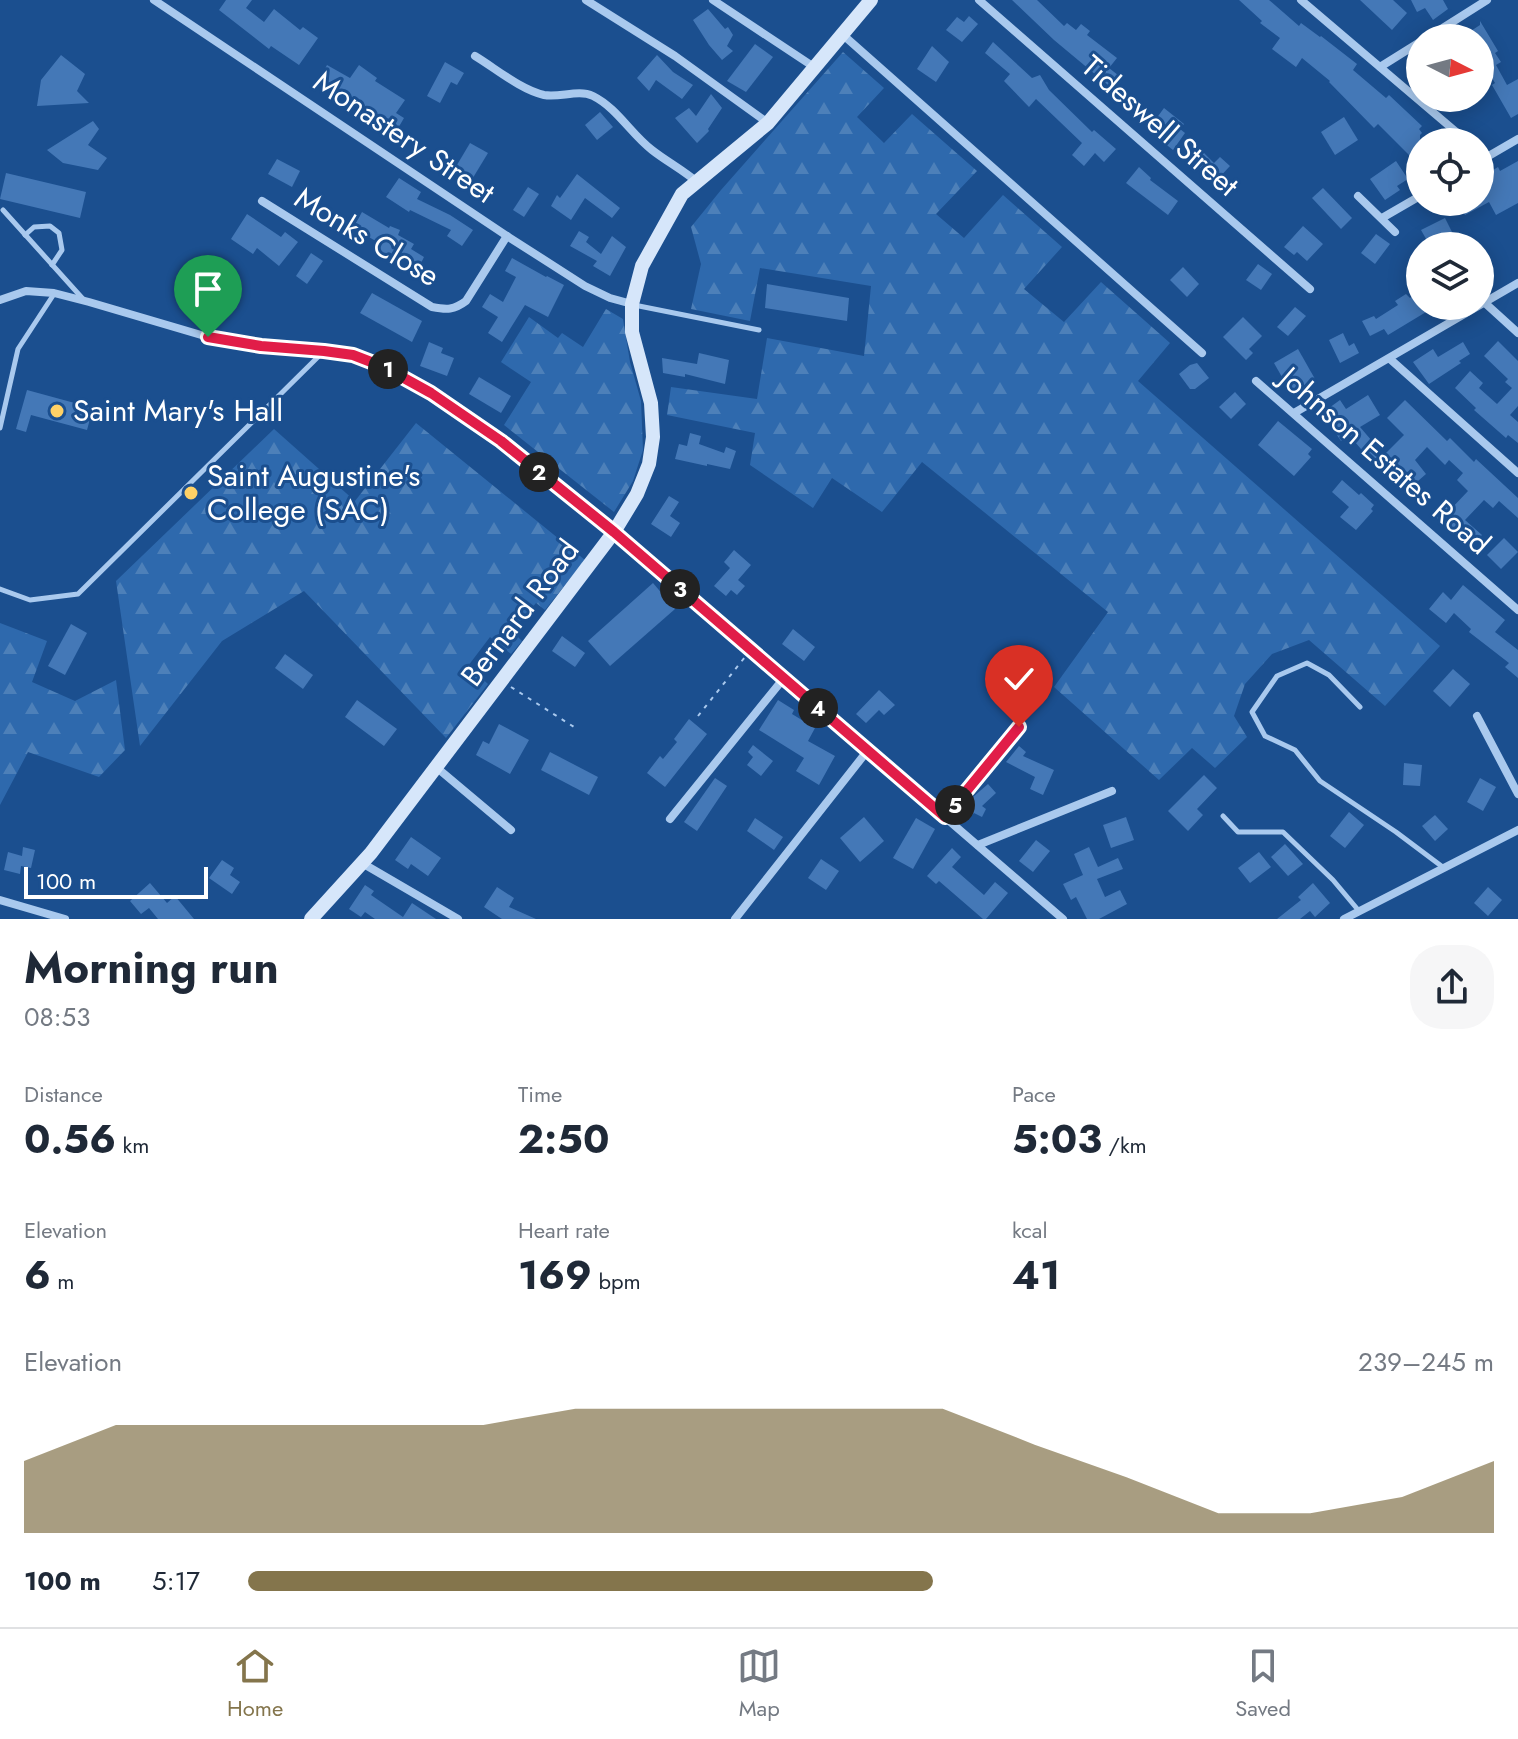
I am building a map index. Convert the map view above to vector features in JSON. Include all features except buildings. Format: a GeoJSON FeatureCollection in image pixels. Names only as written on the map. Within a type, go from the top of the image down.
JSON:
{"type":"FeatureCollection","features":[{"type":"Feature","properties":{"kind":"main road","name":"Bernard Road"},"geometry":{"type":"LineString","coordinates":[[311,919],[362,863],[436,767],[614,532],[637,494],[649,464],[653,437],[651,403],[632,332],[632,304],[642,266],[682,194],[768,123],[871,0]]}},
{"type":"Feature","properties":{"kind":"street","name":"Monastery Street"},"geometry":{"type":"LineString","coordinates":[[154,0],[585,286],[632,304]]}},
{"type":"Feature","properties":{"kind":"street"},"geometry":{"type":"LineString","coordinates":[[586,0],[675,56],[768,123]]}},
{"type":"Feature","properties":{"kind":"street"},"geometry":{"type":"LineString","coordinates":[[713,0],[814,67]]}},
{"type":"Feature","properties":{"kind":"street","name":"Tideswell Street"},"geometry":{"type":"LineString","coordinates":[[979,0],[1310,289]]}},
{"type":"Feature","properties":{"kind":"street"},"geometry":{"type":"LineString","coordinates":[[1301,0],[1452,128]]}},
{"type":"Feature","properties":{"kind":"street"},"geometry":{"type":"LineString","coordinates":[[1311,9],[1318,0]]}},
{"type":"Feature","properties":{"kind":"street"},"geometry":{"type":"LineString","coordinates":[[1449,24],[1487,0]]}},
{"type":"Feature","properties":{"kind":"street"},"geometry":{"type":"LineString","coordinates":[[842,34],[1202,353]]}},
{"type":"Feature","properties":{"kind":"street"},"geometry":{"type":"LineString","coordinates":[[1380,67],[1406,51]]}},
{"type":"Feature","properties":{"kind":"street"},"geometry":{"type":"LineString","coordinates":[[475,56],[540,94],[585,93],[594,96],[651,150],[697,182]]}},
{"type":"Feature","properties":{"kind":"street"},"geometry":{"type":"LineString","coordinates":[[1494,151],[1518,139]]}},
{"type":"Feature","properties":{"kind":"street"},"geometry":{"type":"LineString","coordinates":[[1358,196],[1395,232]]}},
{"type":"Feature","properties":{"kind":"street","name":"Monks Close"},"geometry":{"type":"LineString","coordinates":[[262,201],[432,307],[447,310],[457,308],[466,301],[507,236]]}},
{"type":"Feature","properties":{"kind":"street"},"geometry":{"type":"LineString","coordinates":[[1382,218],[1406,204]]}},
{"type":"Feature","properties":{"kind":"street"},"geometry":{"type":"LineString","coordinates":[[1494,298],[1518,283]]}},
{"type":"Feature","properties":{"kind":"street"},"geometry":{"type":"LineString","coordinates":[[0,297],[26,291],[54,293],[208,337],[261,346],[353,355],[384,367],[431,393],[501,441],[614,532],[1063,919]]}},
{"type":"Feature","properties":{"kind":"street"},"geometry":{"type":"LineString","coordinates":[[1494,311],[1518,333]]}},
{"type":"Feature","properties":{"kind":"street"},"geometry":{"type":"LineString","coordinates":[[1294,413],[1456,320]]}},
{"type":"Feature","properties":{"kind":"street"},"geometry":{"type":"LineString","coordinates":[[1390,359],[1518,473]]}},
{"type":"Feature","properties":{"kind":"street","name":"Johnson Estates Road"},"geometry":{"type":"LineString","coordinates":[[1256,381],[1518,610]]}},
{"type":"Feature","properties":{"kind":"street"},"geometry":{"type":"LineString","coordinates":[[670,819],[784,678]]}},
{"type":"Feature","properties":{"kind":"street"},"geometry":{"type":"LineString","coordinates":[[1477,716],[1518,794]]}},
{"type":"Feature","properties":{"kind":"street"},"geometry":{"type":"LineString","coordinates":[[945,817],[1019,727]]}},
{"type":"Feature","properties":{"kind":"street"},"geometry":{"type":"LineString","coordinates":[[735,919],[868,750]]}},
{"type":"Feature","properties":{"kind":"street"},"geometry":{"type":"LineString","coordinates":[[436,767],[511,830]]}},
{"type":"Feature","properties":{"kind":"street"},"geometry":{"type":"LineString","coordinates":[[978,845],[1112,791]]}},
{"type":"Feature","properties":{"kind":"street"},"geometry":{"type":"LineString","coordinates":[[1344,919],[1518,830]]}},
{"type":"Feature","properties":{"kind":"street"},"geometry":{"type":"LineString","coordinates":[[362,863],[458,919]]}},
{"type":"Feature","properties":{"kind":"street"},"geometry":{"type":"LineString","coordinates":[[0,900],[65,919]]}},
{"type":"Feature","properties":{"kind":"lane"},"geometry":{"type":"LineString","coordinates":[[3,210],[84,300]]}},
{"type":"Feature","properties":{"kind":"lane"},"geometry":{"type":"LineString","coordinates":[[25,235],[34,227],[50,226],[59,233],[62,250],[52,265]]}},
{"type":"Feature","properties":{"kind":"lane"},"geometry":{"type":"LineString","coordinates":[[0,428],[18,349],[54,293]]}},
{"type":"Feature","properties":{"kind":"lane"},"geometry":{"type":"LineString","coordinates":[[632,304],[759,330]]}},
{"type":"Feature","properties":{"kind":"lane"},"geometry":{"type":"LineString","coordinates":[[0,589],[30,600],[78,594],[324,351]]}},
{"type":"Feature","properties":{"kind":"lane"},"geometry":{"type":"LineString","coordinates":[[1360,707],[1329,675],[1307,663],[1277,676],[1252,712],[1265,736],[1295,750],[1320,781],[1444,868]]}},
{"type":"Feature","properties":{"kind":"lane"},"geometry":{"type":"LineString","coordinates":[[1223,816],[1238,832],[1283,832],[1333,880],[1359,911]]}},
{"type":"Feature","properties":{"kind":"path"},"geometry":{"type":"LineString","coordinates":[[698,716],[751,650]]}},
{"type":"Feature","properties":{"kind":"path"},"geometry":{"type":"LineString","coordinates":[[501,680],[574,727]]}},
{"type":"Feature","properties":{"kind":"green space"},"geometry":{"type":"Polygon","coordinates":[[[843,52],[884,88],[857,117],[884,143],[912,114],[977,171],[936,214],[964,238],[1003,195],[1062,247],[1024,289],[1064,322],[1101,282],[1170,343],[1138,381],[1440,646],[1385,706],[1309,640],[1272,654],[1245,684],[1234,716],[1247,737],[1215,768],[1192,748],[1159,780],[1054,687],[1108,612],[922,462],[882,512],[832,478],[813,508],[750,465],[755,433],[667,415],[671,387],[757,399],[767,338],[864,356],[871,286],[760,268],[750,321],[691,309],[701,264],[691,227],[843,52]]]}},
{"type":"Feature","properties":{"kind":"green space"},"geometry":{"type":"Polygon","coordinates":[[[606,309],[623,319],[641,401],[643,450],[633,481],[614,512],[504,425],[531,382],[501,362],[529,317],[558,338],[562,333],[583,347],[606,309]]]}},
{"type":"Feature","properties":{"kind":"green space"},"geometry":{"type":"Polygon","coordinates":[[[416,423],[585,560],[545,610],[536,603],[512,631],[522,641],[511,654],[490,637],[468,666],[488,684],[446,738],[304,591],[222,641],[140,746],[116,581],[274,429],[355,501],[416,423]]]}},
{"type":"Feature","properties":{"kind":"green space"},"geometry":{"type":"Polygon","coordinates":[[[0,623],[47,641],[32,682],[75,701],[116,680],[125,750],[99,777],[28,752],[0,805],[0,623]]]}},
{"type":"Feature","properties":{"kind":"place","name":"Saint Mary's Hall"},"geometry":{"type":"Point","coordinates":[57,411]}},
{"type":"Feature","properties":{"kind":"place","name":"Saint Augustine's College (SAC)"},"geometry":{"type":"Point","coordinates":[191,493]}},
{"type":"Feature","properties":{"kind":"route"},"geometry":{"type":"LineString","coordinates":[[208,337],[261,346],[353,355],[384,367],[431,393],[501,441],[614,532],[945,817],[1019,727]]}}]}
